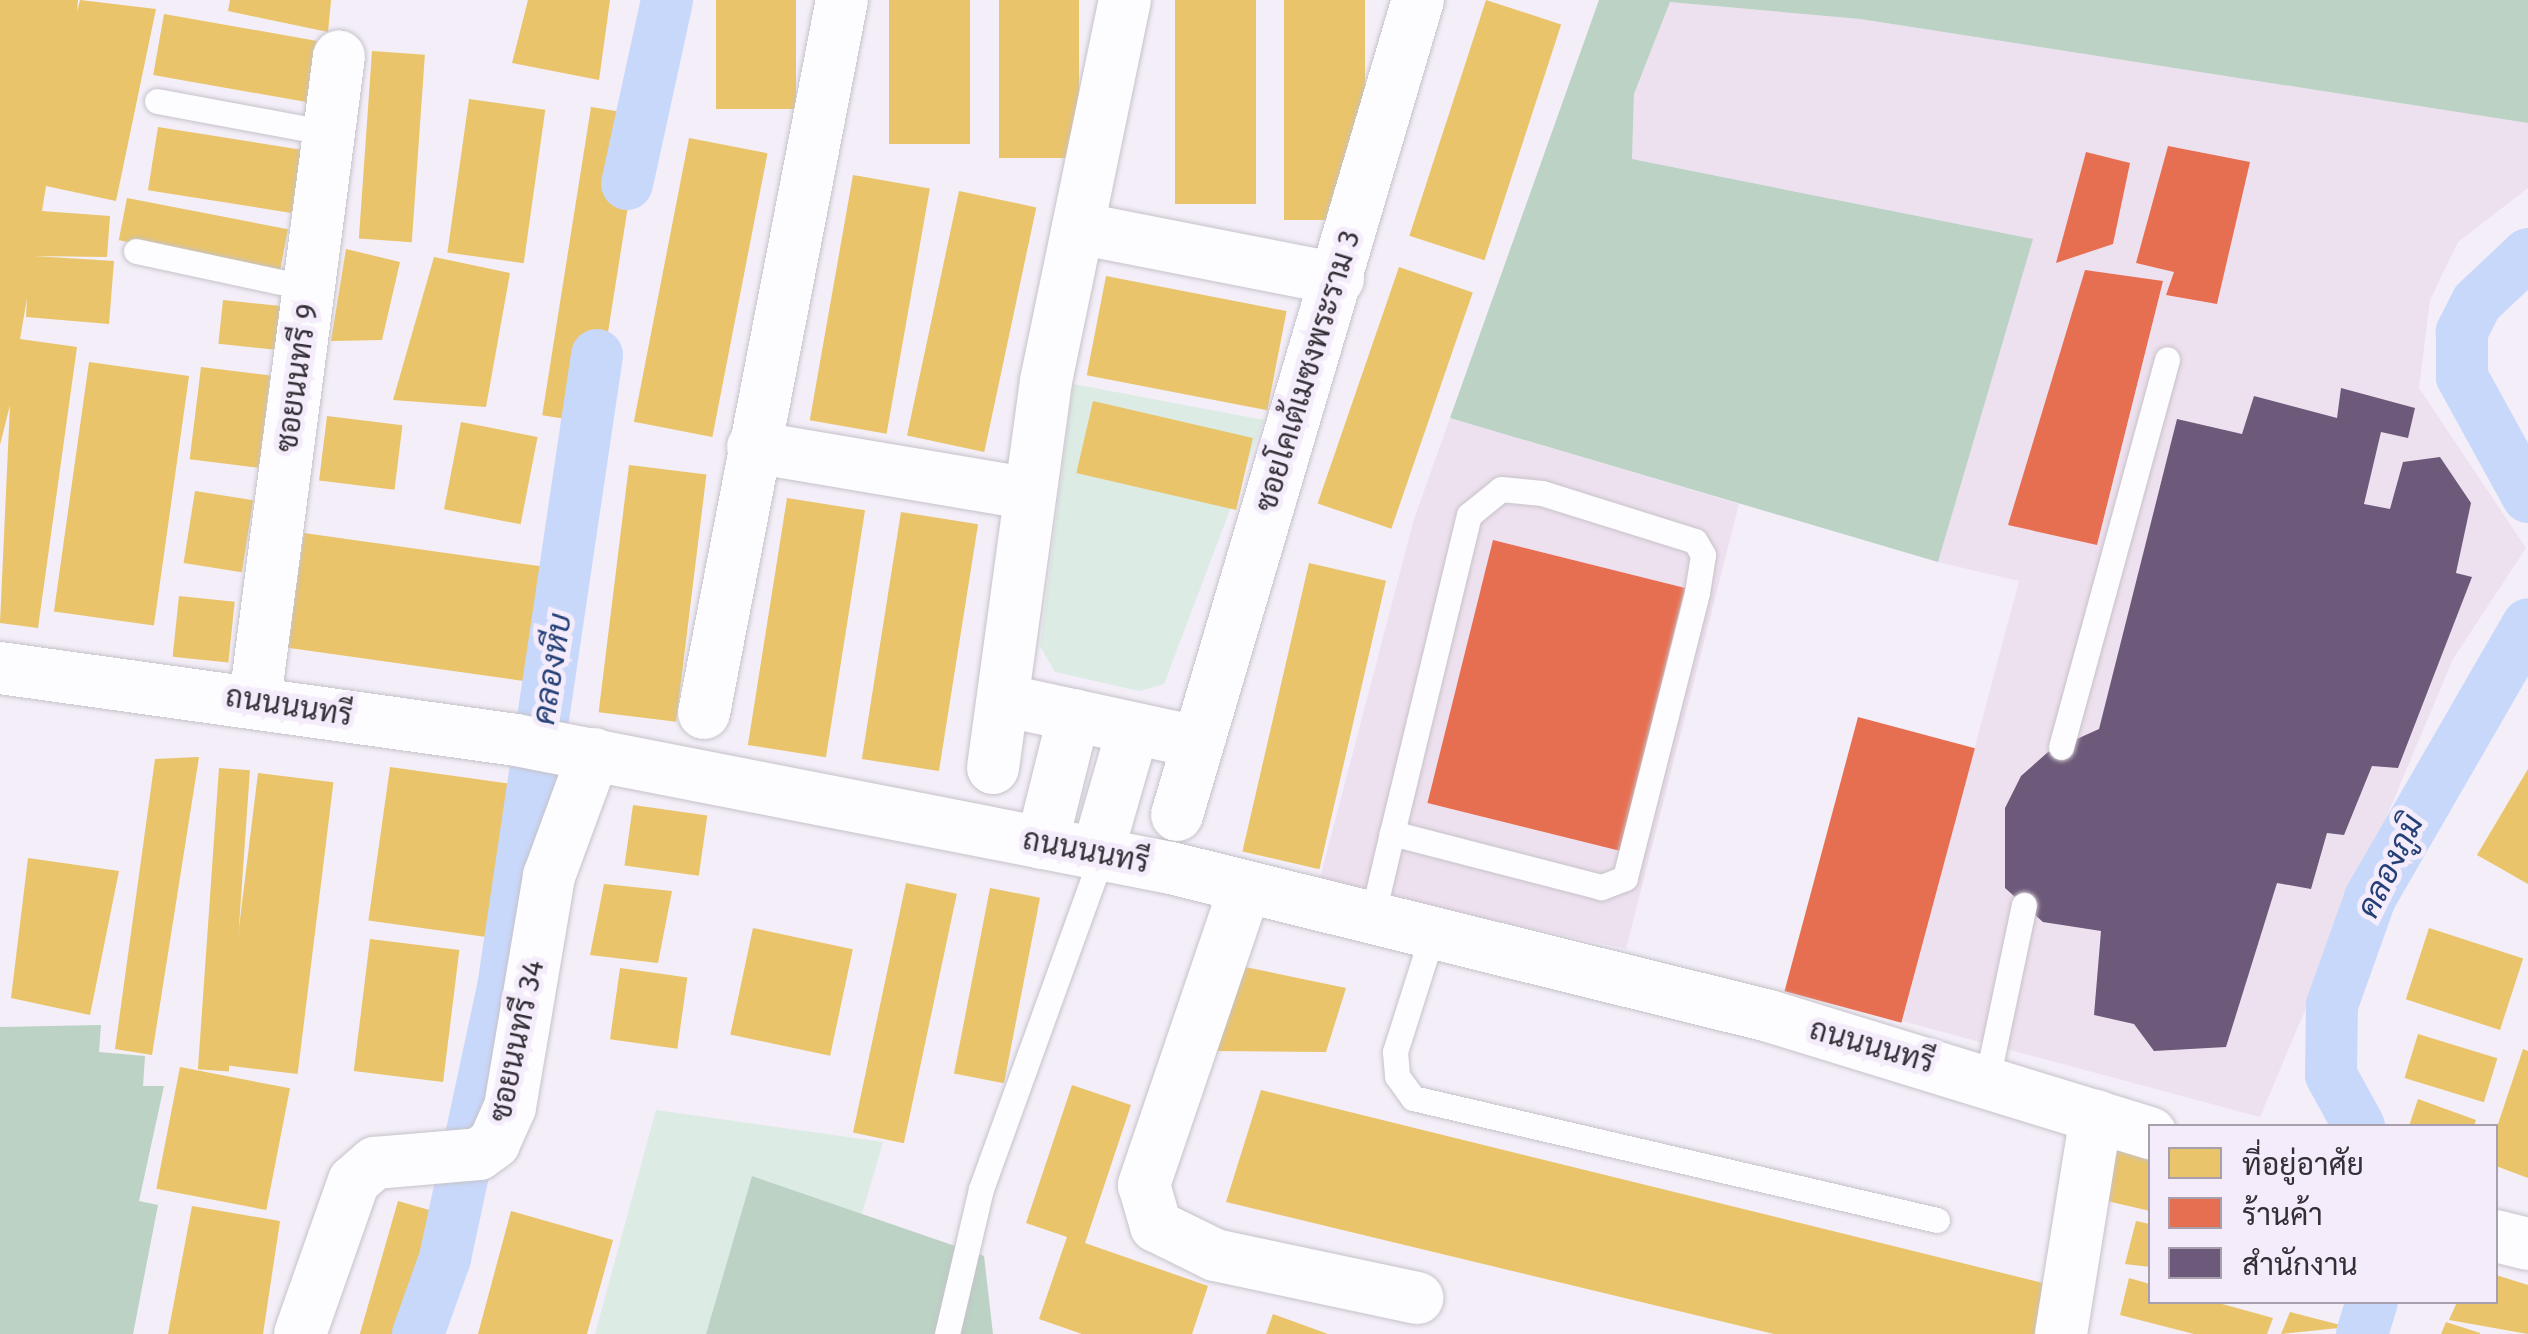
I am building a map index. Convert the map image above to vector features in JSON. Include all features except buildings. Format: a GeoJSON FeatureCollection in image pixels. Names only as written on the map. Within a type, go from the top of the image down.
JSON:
{"type":"FeatureCollection","features":[{"type":"Feature","properties":{"kind":"street"},"geometry":{"type":"LineString","coordinates":[[704,713],[752,447],[842,0]]}},
{"type":"Feature","properties":{"kind":"street"},"geometry":{"type":"LineString","coordinates":[[993,768],[1030,494],[1078,228],[1125,0]]}},
{"type":"Feature","properties":{"kind":"street","name":"ซอยโคเต้เมซงพระราม 3"},"geometry":{"type":"LineString","coordinates":[[1177,815],[1418,0]]}},
{"type":"Feature","properties":{"kind":"street","name":"ซอยนนทรี 9"},"geometry":{"type":"LineString","coordinates":[[255,700],[339,56]]}},
{"type":"Feature","properties":{"kind":"street"},"geometry":{"type":"LineString","coordinates":[[1078,228],[1338,279]]}},
{"type":"Feature","properties":{"kind":"street"},"geometry":{"type":"LineString","coordinates":[[752,447],[1030,494]]}},
{"type":"Feature","properties":{"kind":"street","name":"ถนนนนทรี"},"geometry":{"type":"LineString","coordinates":[[0,668],[255,700],[516,740],[1099,854],[1433,932],[1986,1080],[2148,1132]]}},
{"type":"Feature","properties":{"kind":"street"},"geometry":{"type":"LineString","coordinates":[[1002,700],[1197,742]]}},
{"type":"Feature","properties":{"kind":"street"},"geometry":{"type":"LineString","coordinates":[[1042,843],[1074,716]]}},
{"type":"Feature","properties":{"kind":"street"},"geometry":{"type":"LineString","coordinates":[[1099,854],[1133,729]]}},
{"type":"Feature","properties":{"kind":"street","name":"ซอยนนทรี 34"},"geometry":{"type":"LineString","coordinates":[[300,1334],[354,1181],[375,1163],[462,1155],[510,1107],[549,876],[580,752]]}},
{"type":"Feature","properties":{"kind":"street"},"geometry":{"type":"LineString","coordinates":[[1245,888],[1144,1185],[1156,1226],[1215,1255],[1418,1298]]}},
{"type":"Feature","properties":{"kind":"street"},"geometry":{"type":"LineString","coordinates":[[2061,1334],[2096,1116]]}},
{"type":"Feature","properties":{"kind":"street"},"geometry":{"type":"LineString","coordinates":[[2498,1236],[2528,1244]]}},
{"type":"Feature","properties":{"kind":"lane"},"geometry":{"type":"LineString","coordinates":[[157,101],[329,133]]}},
{"type":"Feature","properties":{"kind":"lane"},"geometry":{"type":"LineString","coordinates":[[136,251],[309,288]]}},
{"type":"Feature","properties":{"kind":"lane"},"geometry":{"type":"LineString","coordinates":[[2061,747],[2167,359]]}},
{"type":"Feature","properties":{"kind":"lane"},"geometry":{"type":"LineString","coordinates":[[1372,918],[1392,833],[1468,516],[1502,489],[1542,493],[1694,541],[1703,556],[1697,593],[1624,878],[1601,887],[1392,833]]}},
{"type":"Feature","properties":{"kind":"lane"},"geometry":{"type":"LineString","coordinates":[[947,1334],[981,1189],[1099,854]]}},
{"type":"Feature","properties":{"kind":"lane"},"geometry":{"type":"LineString","coordinates":[[1986,1080],[2024,904]]}},
{"type":"Feature","properties":{"kind":"lane"},"geometry":{"type":"LineString","coordinates":[[1433,932],[1395,1052],[1397,1076],[1414,1098],[1937,1220]]}},
{"type":"Feature","properties":{"kind":"shaded area"},"geometry":{"type":"Polygon","coordinates":[[[1670,2],[1860,19],[2528,123],[2528,188],[2458,242],[2430,300],[2419,388],[2526,548],[2453,659],[2260,1117],[1902,1021],[2019,581],[1938,562],[2032,239],[1632,159],[1634,94],[1670,2]]]}},
{"type":"Feature","properties":{"kind":"shaded area"},"geometry":{"type":"Polygon","coordinates":[[[1073,384],[1264,420],[1164,684],[1140,691],[1055,672],[1040,646],[1073,384]]]}},
{"type":"Feature","properties":{"kind":"shaded area"},"geometry":{"type":"Polygon","coordinates":[[[1450,418],[1739,504],[1626,949],[1319,882],[1414,519],[1450,418]]]}},
{"type":"Feature","properties":{"kind":"shaded area"},"geometry":{"type":"Polygon","coordinates":[[[656,1110],[883,1142],[862,1214],[752,1176],[706,1334],[595,1334],[656,1110]]]}},
{"type":"Feature","properties":{"kind":"green space"},"geometry":{"type":"Polygon","coordinates":[[[1599,0],[2528,0],[2528,123],[1860,19],[1670,2],[1634,94],[1632,159],[2033,239],[1938,562],[1450,418],[1599,0]]]}},
{"type":"Feature","properties":{"kind":"green space"},"geometry":{"type":"Polygon","coordinates":[[[101,1025],[99,1052],[145,1056],[143,1086],[164,1086],[139,1201],[158,1205],[133,1334],[0,1334],[0,1027],[101,1025]]]}},
{"type":"Feature","properties":{"kind":"green space"},"geometry":{"type":"Polygon","coordinates":[[[752,1176],[984,1256],[993,1334],[706,1334],[752,1176]]]}},
{"type":"Feature","properties":{"kind":"waterway","name":"คลองหีบ"},"geometry":{"type":"LineString","coordinates":[[627,184],[667,0]]}},
{"type":"Feature","properties":{"kind":"waterway","name":"คลองภูมิ"},"geometry":{"type":"LineString","coordinates":[[2528,254],[2477,302],[2462,332],[2462,377],[2528,497]]}},
{"type":"Feature","properties":{"kind":"waterway","name":"คลองหีบ"},"geometry":{"type":"LineString","coordinates":[[418,1334],[445,1258],[503,988],[597,355]]}},
{"type":"Feature","properties":{"kind":"waterway","name":"คลองภูมิ"},"geometry":{"type":"LineString","coordinates":[[2358,1124],[2331,1075],[2332,1005],[2370,898],[2528,624]]}},
{"type":"Feature","properties":{"kind":"waterway","name":"คลองภูมิ"},"geometry":{"type":"LineString","coordinates":[[2362,1334],[2371,1304]]}}]}
